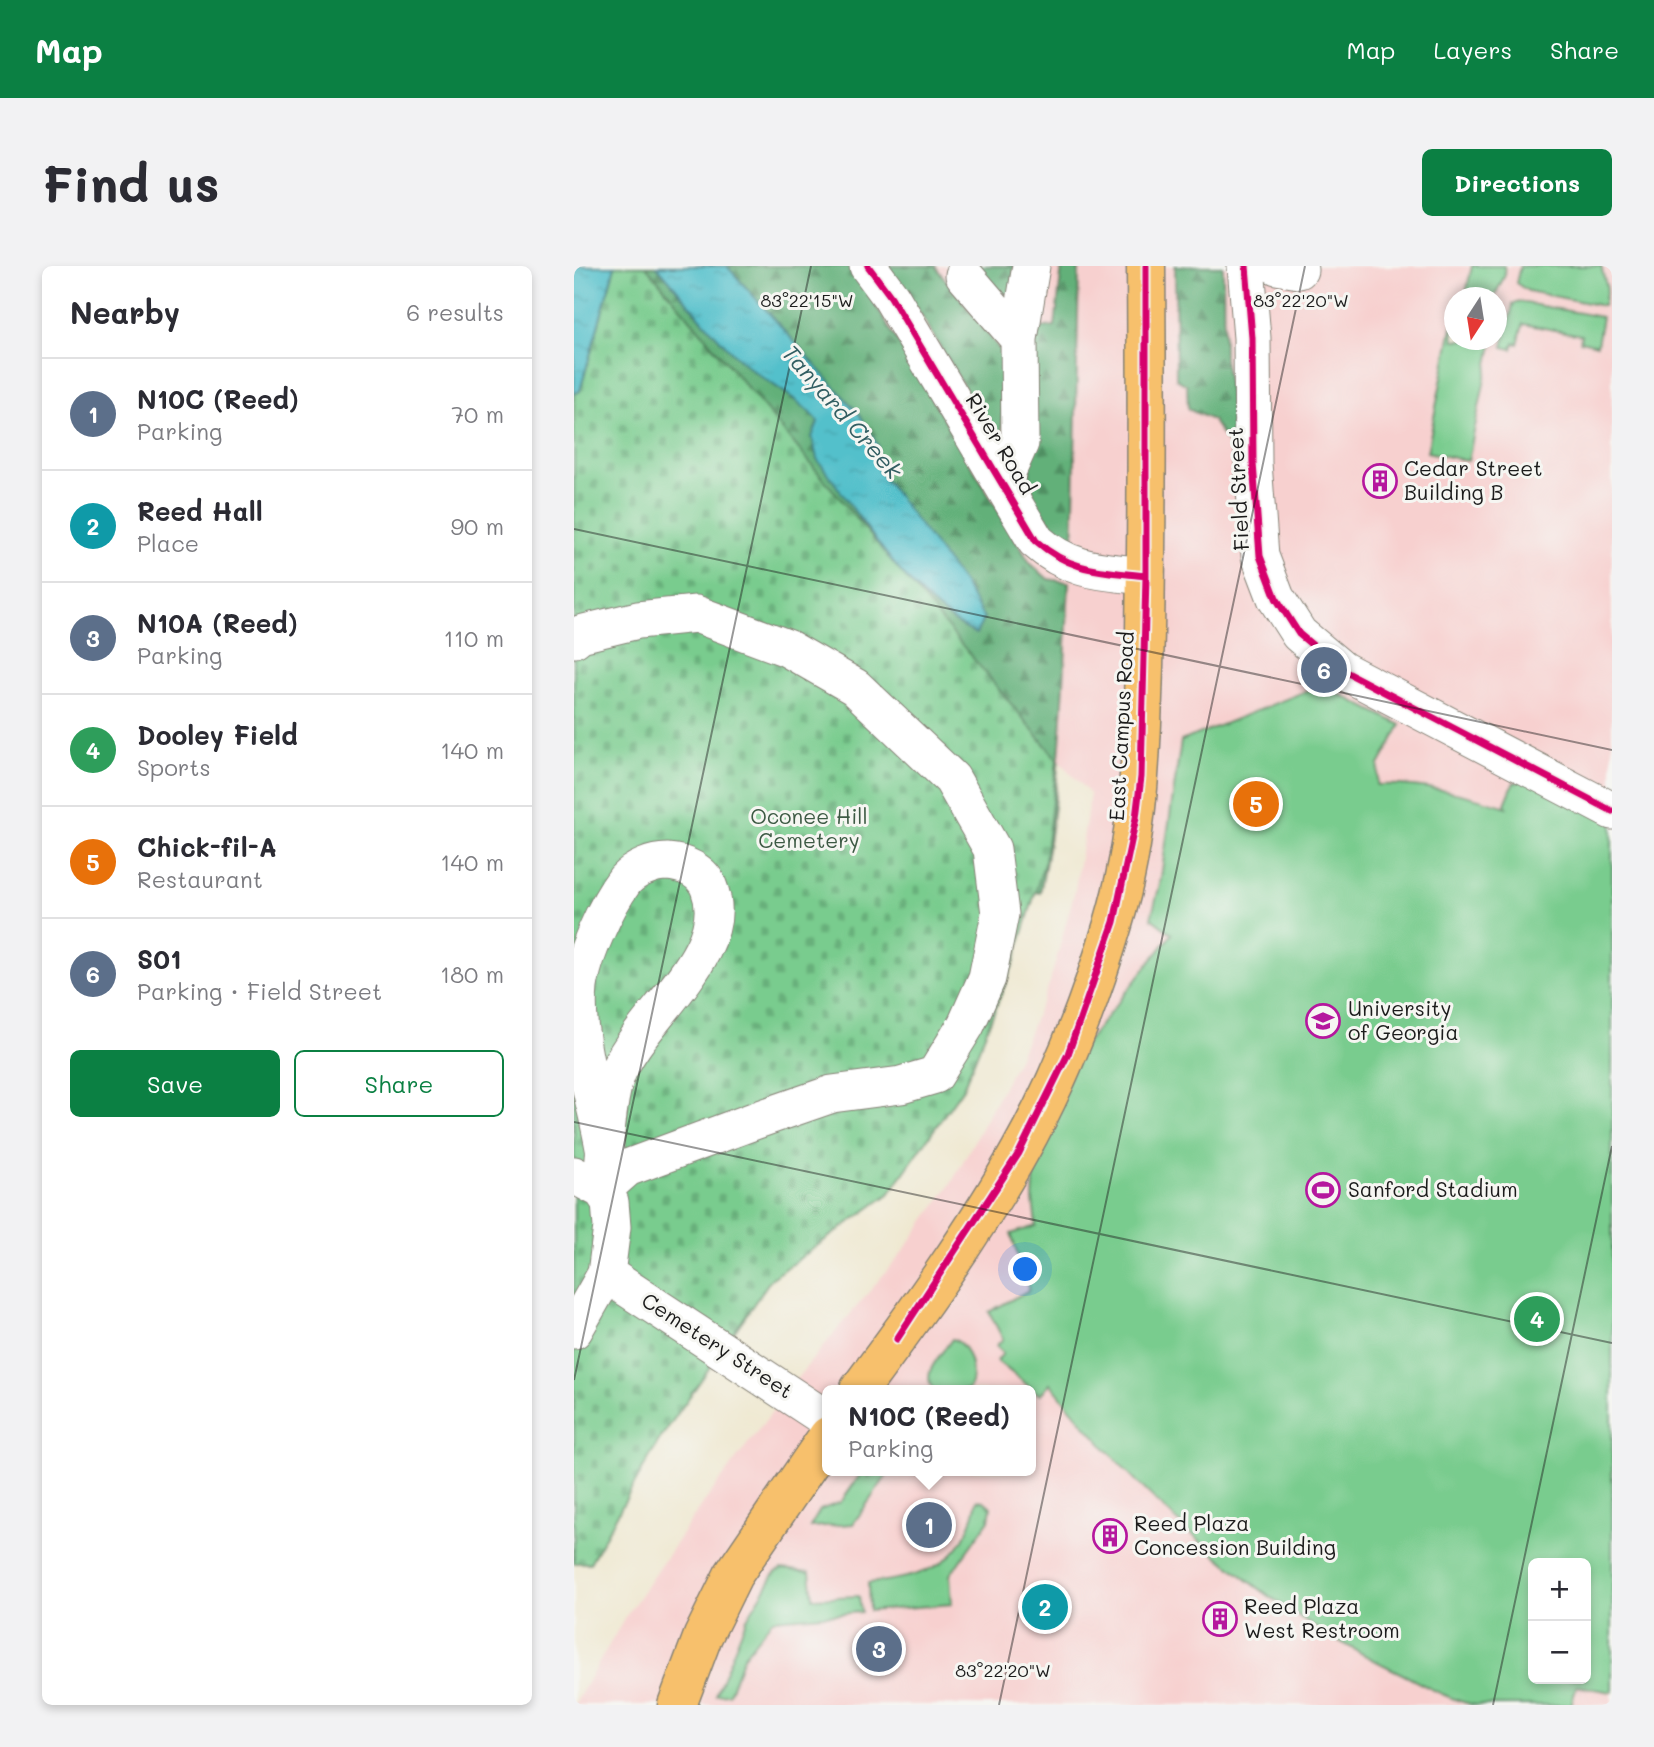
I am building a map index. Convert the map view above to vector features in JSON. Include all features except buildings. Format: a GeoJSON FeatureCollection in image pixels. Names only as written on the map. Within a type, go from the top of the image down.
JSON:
{"type":"FeatureCollection","features":[{"type":"Feature","properties":{"kind":"main road","name":"East Campus Road"},"geometry":{"type":"LineString","coordinates":[[863,1385],[923,1300],[1019,1153],[1068,1054],[1114,922],[1136,818],[1141,777],[1146,576],[1146,266]]}},
{"type":"Feature","properties":{"kind":"main road"},"geometry":{"type":"LineString","coordinates":[[677,1705],[703,1636],[732,1576],[822,1445]]}},
{"type":"Feature","properties":{"kind":"street","name":"River Road"},"geometry":{"type":"LineString","coordinates":[[868,266],[891,297],[1036,541],[1055,558],[1079,568],[1146,576]]}},
{"type":"Feature","properties":{"kind":"street"},"geometry":{"type":"LineString","coordinates":[[1002,483],[1020,443],[1019,339],[1031,266]]}},
{"type":"Feature","properties":{"kind":"street","name":"Field Street"},"geometry":{"type":"LineString","coordinates":[[1245,266],[1252,338],[1253,463],[1260,556],[1276,598],[1299,634],[1342,670],[1612,811]]}},
{"type":"Feature","properties":{"kind":"street"},"geometry":{"type":"LineString","coordinates":[[964,275],[1019,339]]}},
{"type":"Feature","properties":{"kind":"street"},"geometry":{"type":"LineString","coordinates":[[574,639],[580,634],[638,620],[696,614],[787,648],[855,687],[952,779],[992,849],[1000,914],[987,978],[966,1025],[935,1076],[901,1085],[832,1094],[588,1182]]}},
{"type":"Feature","properties":{"kind":"street"},"geometry":{"type":"LineString","coordinates":[[588,1182],[604,1148],[615,1079],[638,1038],[698,957],[712,931],[715,903],[705,878],[681,863],[653,862],[626,878],[599,925],[579,986],[583,1051],[604,1148]]}},
{"type":"Feature","properties":{"kind":"street"},"geometry":{"type":"LineString","coordinates":[[574,1330],[606,1275],[612,1227],[610,1202],[588,1182]]}},
{"type":"Feature","properties":{"kind":"street","name":"Cemetery Street"},"geometry":{"type":"LineString","coordinates":[[606,1275],[822,1416]]}},
{"type":"Feature","properties":{"kind":"shaded area","name":"University of Georgia"},"geometry":{"type":"Polygon","coordinates":[[[646,266],[1612,266],[1612,1705],[574,1705],[626,1616],[699,1509],[797,1378],[904,1250],[952,1182],[1017,1061],[1050,982],[1075,890],[1090,794],[1057,759],[646,266]]]}},
{"type":"Feature","properties":{"kind":"green space"},"geometry":{"type":"Polygon","coordinates":[[[615,266],[852,266],[1030,563],[1048,579],[1069,582],[1057,777],[1040,893],[1006,886],[574,394],[580,391],[615,266]]]}},
{"type":"Feature","properties":{"kind":"green space","name":"Oconee Hill Cemetery"},"geometry":{"type":"Polygon","coordinates":[[[615,266],[646,266],[1057,759],[1045,860],[1014,963],[963,1088],[889,1194],[771,1279],[658,1442],[590,1563],[574,1563],[574,394],[580,391],[615,266]]]}},
{"type":"Feature","properties":{"kind":"green space"},"geometry":{"type":"Polygon","coordinates":[[[884,266],[935,266],[1004,355],[1002,443],[997,442],[917,308],[884,266]]]}},
{"type":"Feature","properties":{"kind":"green space"},"geometry":{"type":"Polygon","coordinates":[[[977,266],[1014,266],[1011,304],[977,266]]]}},
{"type":"Feature","properties":{"kind":"green space"},"geometry":{"type":"Polygon","coordinates":[[[1062,266],[1079,266],[1073,556],[1052,537],[1037,511],[1030,478],[1029,454],[1029,339],[1038,328],[1055,326],[1062,266]]]}},
{"type":"Feature","properties":{"kind":"green space"},"geometry":{"type":"Polygon","coordinates":[[[1175,266],[1223,266],[1224,359],[1230,393],[1233,451],[1212,420],[1188,409],[1187,385],[1176,379],[1175,266]]]}},
{"type":"Feature","properties":{"kind":"green space"},"geometry":{"type":"Polygon","coordinates":[[[1472,266],[1504,266],[1505,275],[1499,287],[1467,287],[1472,266]]]}},
{"type":"Feature","properties":{"kind":"green space"},"geometry":{"type":"Polygon","coordinates":[[[1520,266],[1601,266],[1607,289],[1603,306],[1528,291],[1516,283],[1520,266]]]}},
{"type":"Feature","properties":{"kind":"green space"},"geometry":{"type":"Polygon","coordinates":[[[1520,302],[1602,317],[1597,345],[1580,341],[1581,335],[1523,324],[1518,344],[1514,343],[1512,349],[1507,348],[1507,330],[1513,304],[1520,302]]]}},
{"type":"Feature","properties":{"kind":"green space"},"geometry":{"type":"Polygon","coordinates":[[[1447,350],[1491,350],[1468,461],[1427,452],[1447,350]]]}},
{"type":"Feature","properties":{"kind":"green space","name":"Sanford Stadium"},"geometry":{"type":"Polygon","coordinates":[[[1321,685],[1401,725],[1379,765],[1377,785],[1443,790],[1507,807],[1505,804],[1514,782],[1517,783],[1522,772],[1612,817],[1612,1692],[1577,1686],[1571,1705],[1476,1705],[1436,1691],[1347,1645],[1251,1583],[1165,1510],[1125,1469],[1050,1383],[1040,1395],[1036,1392],[1036,1385],[1027,1385],[997,1361],[1003,1353],[996,1346],[1003,1339],[989,1312],[1029,1290],[1011,1234],[1036,1226],[1033,1200],[1035,1162],[1079,1052],[1172,934],[1151,918],[1160,884],[1181,741],[1321,685]]]}},
{"type":"Feature","properties":{"kind":"green space"},"geometry":{"type":"Polygon","coordinates":[[[952,1339],[958,1342],[970,1361],[970,1385],[931,1385],[930,1371],[952,1339]]]}},
{"type":"Feature","properties":{"kind":"green space"},"geometry":{"type":"Polygon","coordinates":[[[859,1476],[887,1476],[853,1524],[810,1527],[820,1510],[841,1502],[859,1476]]]}},
{"type":"Feature","properties":{"kind":"green space"},"geometry":{"type":"Polygon","coordinates":[[[977,1500],[984,1501],[991,1507],[989,1520],[950,1575],[952,1604],[869,1611],[868,1583],[908,1577],[940,1563],[953,1553],[963,1539],[972,1521],[977,1500]]]}},
{"type":"Feature","properties":{"kind":"green space"},"geometry":{"type":"Polygon","coordinates":[[[781,1569],[810,1572],[813,1598],[859,1596],[861,1612],[773,1619],[743,1657],[729,1694],[716,1695],[746,1620],[775,1573],[781,1569]]]}},
{"type":"Feature","properties":{"kind":"water"},"geometry":{"type":"Polygon","coordinates":[[[574,266],[615,266],[580,391],[574,394],[574,266]]]}},
{"type":"Feature","properties":{"kind":"water","name":"Tanyard Creek"},"geometry":{"type":"Polygon","coordinates":[[[657,266],[727,266],[860,415],[878,446],[878,470],[964,584],[984,618],[976,634],[929,601],[869,532],[817,459],[812,437],[818,422],[800,404],[739,359],[657,266]]]}},
{"type":"Feature","properties":{"kind":"cycle path"},"geometry":{"type":"LineString","coordinates":[[868,266],[891,297],[1036,541],[1062,559],[1075,564],[1101,571],[1146,576]]}},
{"type":"Feature","properties":{"kind":"cycle path"},"geometry":{"type":"LineString","coordinates":[[897,1339],[1019,1153],[1068,1054],[1114,922],[1136,818],[1141,777],[1146,576],[1146,266]]}},
{"type":"Feature","properties":{"kind":"cycle path"},"geometry":{"type":"LineString","coordinates":[[1246,266],[1252,338],[1253,463],[1260,556],[1276,598],[1299,634],[1342,670],[1612,811]]}},
{"type":"Feature","properties":{"kind":"place","name":"Cedar Street Building B"},"geometry":{"type":"Point","coordinates":[1380,481]}},
{"type":"Feature","properties":{"kind":"place","name":"S01"},"geometry":{"type":"Point","coordinates":[1324,670]}},
{"type":"Feature","properties":{"kind":"place","name":"Chick-fil-A"},"geometry":{"type":"Point","coordinates":[1256,804]}},
{"type":"Feature","properties":{"kind":"place","name":"University of Georgia"},"geometry":{"type":"Point","coordinates":[1323,1021]}},
{"type":"Feature","properties":{"kind":"place","name":"Sanford Stadium"},"geometry":{"type":"Point","coordinates":[1323,1190]}},
{"type":"Feature","properties":{"kind":"place","name":"Dooley Field"},"geometry":{"type":"Point","coordinates":[1537,1319]}},
{"type":"Feature","properties":{"kind":"place","name":"N10C (Reed)"},"geometry":{"type":"Point","coordinates":[929,1525]}},
{"type":"Feature","properties":{"kind":"place","name":"Reed Plaza Concession Building"},"geometry":{"type":"Point","coordinates":[1110,1536]}},
{"type":"Feature","properties":{"kind":"place","name":"Reed Hall"},"geometry":{"type":"Point","coordinates":[1045,1607]}},
{"type":"Feature","properties":{"kind":"place","name":"Reed Plaza West Restroom"},"geometry":{"type":"Point","coordinates":[1220,1619]}},
{"type":"Feature","properties":{"kind":"place","name":"N10A (Reed)"},"geometry":{"type":"Point","coordinates":[879,1649]}}]}
